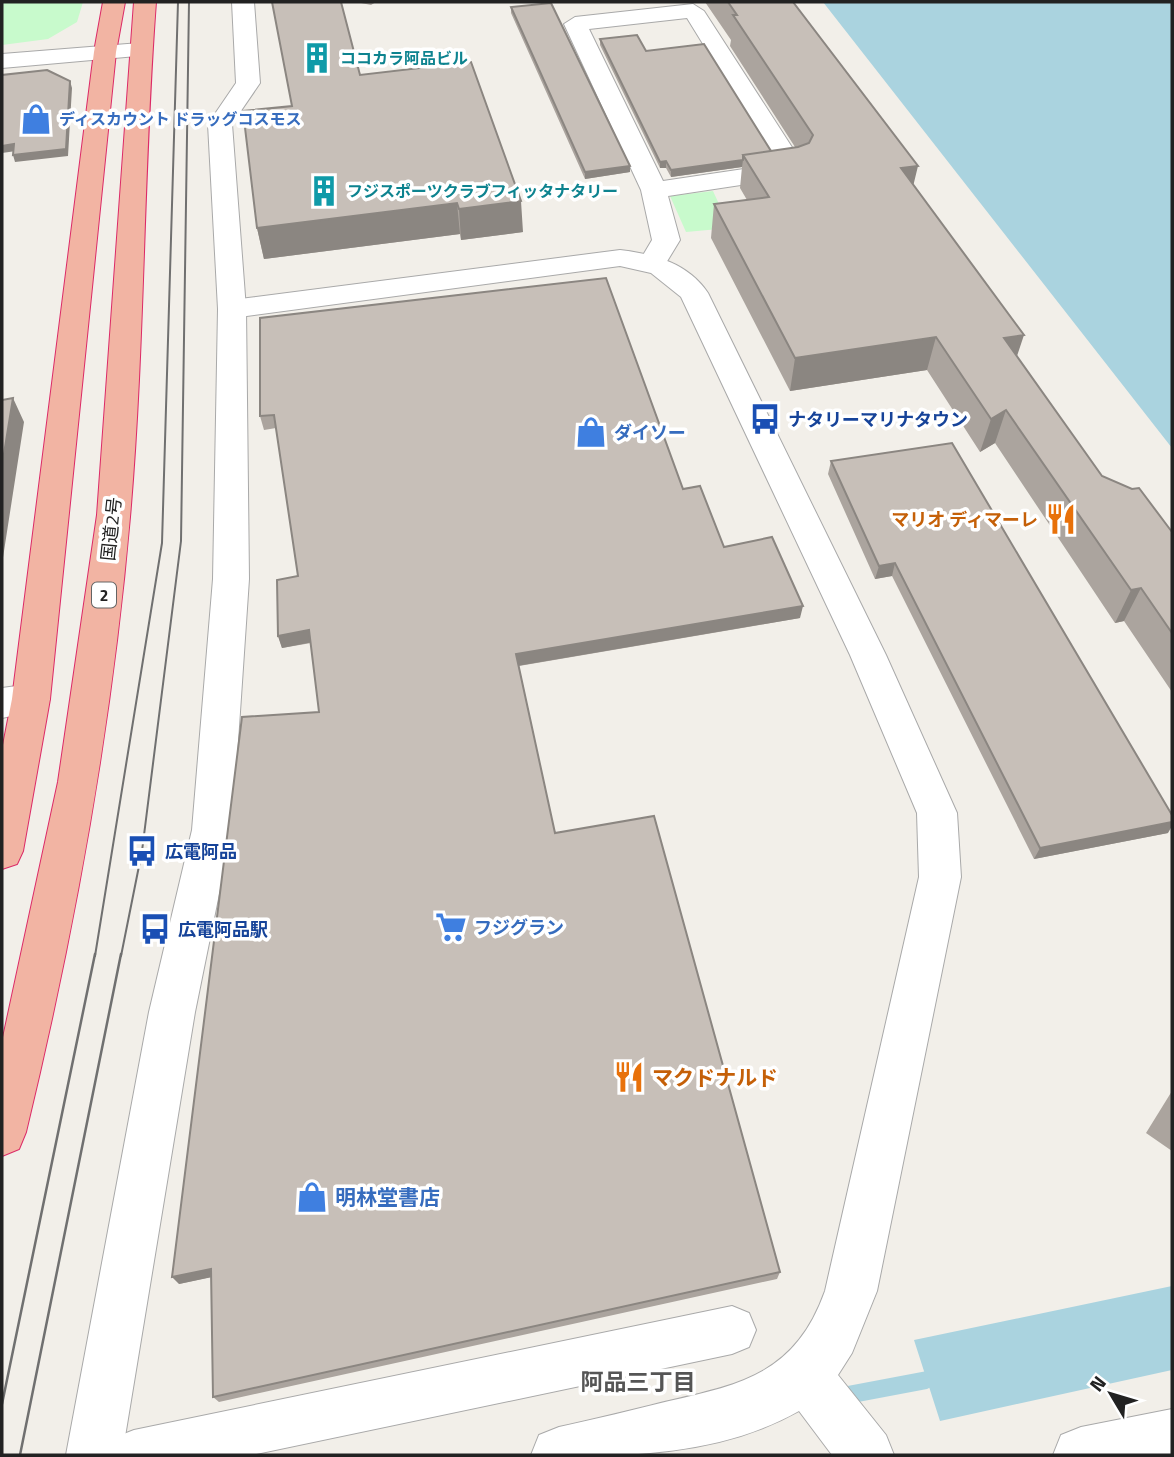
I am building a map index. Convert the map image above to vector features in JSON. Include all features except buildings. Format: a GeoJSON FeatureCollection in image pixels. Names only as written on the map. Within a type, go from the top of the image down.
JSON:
{"type":"FeatureCollection","features":[{"type":"Feature","properties":{"kind":"highway"},"geometry":{"type":"LineString","coordinates":[[2,851],[16,701],[114,2]]}},
{"type":"Feature","properties":{"kind":"highway","name":"国道2号"},"geometry":{"type":"LineString","coordinates":[[2,1132],[33,1016],[94,692],[121,427],[140,50],[145,2]]}},
{"type":"Feature","properties":{"kind":"street"},"geometry":{"type":"LineString","coordinates":[[94,1455],[172,1012],[212,830],[231,579],[232,309],[220,124],[248,83],[243,2]]}},
{"type":"Feature","properties":{"kind":"street"},"geometry":{"type":"LineString","coordinates":[[653,262],[666,240],[654,190],[574,28],[575,24],[693,11],[793,169],[654,190]]}},
{"type":"Feature","properties":{"kind":"street"},"geometry":{"type":"LineString","coordinates":[[2,61],[140,50]]}},
{"type":"Feature","properties":{"kind":"street"},"geometry":{"type":"LineString","coordinates":[[232,309],[572,262],[620,258],[653,262],[679,277],[694,293],[868,655],[937,813],[940,877],[842,1320],[829,1346],[804,1374],[771,1399],[735,1413],[559,1455]]}},
{"type":"Feature","properties":{"kind":"street"},"geometry":{"type":"LineString","coordinates":[[134,1455],[732,1330]]}},
{"type":"Feature","properties":{"kind":"street"},"geometry":{"type":"LineString","coordinates":[[804,1374],[861,1449]]}},
{"type":"Feature","properties":{"kind":"street"},"geometry":{"type":"LineString","coordinates":[[1081,1455],[1172,1436]]}},
{"type":"Feature","properties":{"kind":"green space"},"geometry":{"type":"Polygon","coordinates":[[[2,2],[83,2],[77,22],[48,39],[2,45],[2,2]]]}},
{"type":"Feature","properties":{"kind":"green space"},"geometry":{"type":"Polygon","coordinates":[[[713,191],[730,228],[686,232],[670,196],[713,191]]]}},
{"type":"Feature","properties":{"kind":"water"},"geometry":{"type":"Polygon","coordinates":[[[823,2],[1172,2],[1172,448],[823,2]]]}},
{"type":"Feature","properties":{"kind":"water"},"geometry":{"type":"Polygon","coordinates":[[[1172,1286],[1172,1370],[940,1421],[914,1340],[1172,1286]]]}},
{"type":"Feature","properties":{"kind":"waterway"},"geometry":{"type":"LineString","coordinates":[[837,1397],[927,1380]]}},
{"type":"Feature","properties":{"kind":"tram line"},"geometry":{"type":"LineString","coordinates":[[95,956],[162,543],[178,2]]}},
{"type":"Feature","properties":{"kind":"tram line"},"geometry":{"type":"LineString","coordinates":[[121,956],[142,851],[181,541],[189,2]]}},
{"type":"Feature","properties":{"kind":"tram line"},"geometry":{"type":"LineString","coordinates":[[2,1404],[95,954]]}},
{"type":"Feature","properties":{"kind":"tram line"},"geometry":{"type":"LineString","coordinates":[[20,1455],[121,954]]}},
{"type":"Feature","properties":{"kind":"place","name":"ココカラ阿品ビル"},"geometry":{"type":"Point","coordinates":[317,58]}},
{"type":"Feature","properties":{"kind":"place","name":"ディスカウント ドラッグコスモス"},"geometry":{"type":"Point","coordinates":[36,119]}},
{"type":"Feature","properties":{"kind":"place","name":"フジスポーツクラブフィッタナタリー"},"geometry":{"type":"Point","coordinates":[324,191]}},
{"type":"Feature","properties":{"kind":"place","name":"ナタリーマリナタウン"},"geometry":{"type":"Point","coordinates":[765,419]}},
{"type":"Feature","properties":{"kind":"place","name":"ダイソー"},"geometry":{"type":"Point","coordinates":[591,432]}},
{"type":"Feature","properties":{"kind":"place","name":"マリオ ディマーレ"},"geometry":{"type":"Point","coordinates":[1061,519]}},
{"type":"Feature","properties":{"kind":"place","name":"広電阿品"},"geometry":{"type":"Point","coordinates":[142,851]}},
{"type":"Feature","properties":{"kind":"place","name":"フジグラン"},"geometry":{"type":"Point","coordinates":[451,927]}},
{"type":"Feature","properties":{"kind":"place","name":"広電阿品駅"},"geometry":{"type":"Point","coordinates":[155,929]}},
{"type":"Feature","properties":{"kind":"place","name":"マクドナルド"},"geometry":{"type":"Point","coordinates":[629,1077]}},
{"type":"Feature","properties":{"kind":"place","name":"明林堂書店"},"geometry":{"type":"Point","coordinates":[312,1197]}},
{"type":"Feature","properties":{"kind":"district","name":"阿品三丁目"},"geometry":{"type":"Point","coordinates":[638,1381]}}]}
